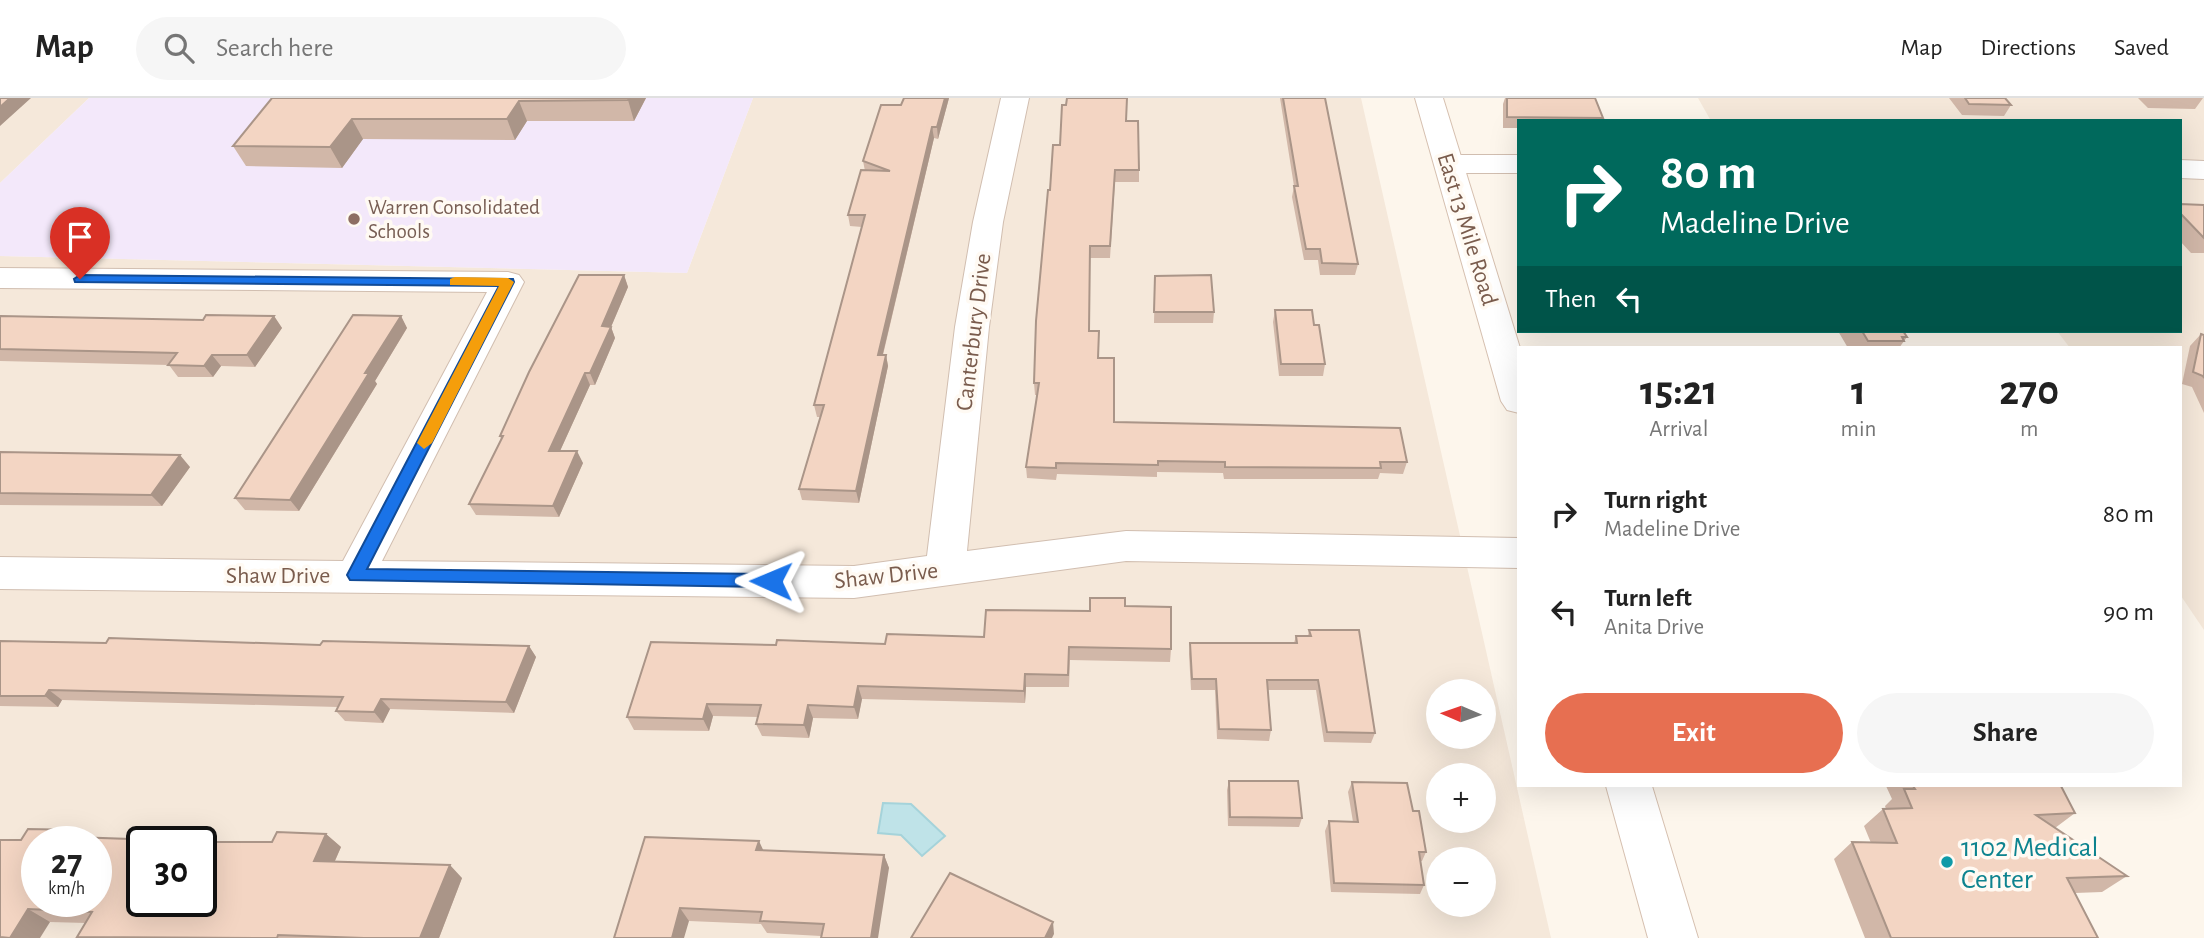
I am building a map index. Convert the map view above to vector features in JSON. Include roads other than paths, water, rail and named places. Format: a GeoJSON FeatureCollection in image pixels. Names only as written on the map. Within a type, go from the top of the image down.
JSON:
{"type":"FeatureCollection","features":[{"type":"Feature","properties":{"kind":"street","name":"Canterbury Drive"},"geometry":{"type":"LineString","coordinates":[[945,569],[978,288],[988,222],[1015,98]]}},
{"type":"Feature","properties":{"kind":"street","name":"East 13 Mile Road"},"geometry":{"type":"LineString","coordinates":[[1429,98],[1517,394]]}},
{"type":"Feature","properties":{"kind":"street"},"geometry":{"type":"LineString","coordinates":[[1448,164],[1517,164]]}},
{"type":"Feature","properties":{"kind":"street"},"geometry":{"type":"LineString","coordinates":[[2182,169],[2204,170]]}},
{"type":"Feature","properties":{"kind":"street"},"geometry":{"type":"LineString","coordinates":[[0,278],[508,282],[355,575]]}},
{"type":"Feature","properties":{"kind":"street","name":"Shaw Drive"},"geometry":{"type":"LineString","coordinates":[[0,573],[854,582],[1126,546],[1517,552]]}},
{"type":"Feature","properties":{"kind":"street"},"geometry":{"type":"LineString","coordinates":[[1629,787],[1673,938]]}},
{"type":"Feature","properties":{"kind":"water"},"geometry":{"type":"Polygon","coordinates":[[[883,803],[911,804],[945,836],[922,856],[901,835],[878,833],[883,803]]]}},
{"type":"Feature","properties":{"kind":"place","name":"Warren Consolidated Schools"},"geometry":{"type":"Point","coordinates":[354,219]}},
{"type":"Feature","properties":{"kind":"place","name":"1102 Medical Center"},"geometry":{"type":"Point","coordinates":[1947,862]}}]}
